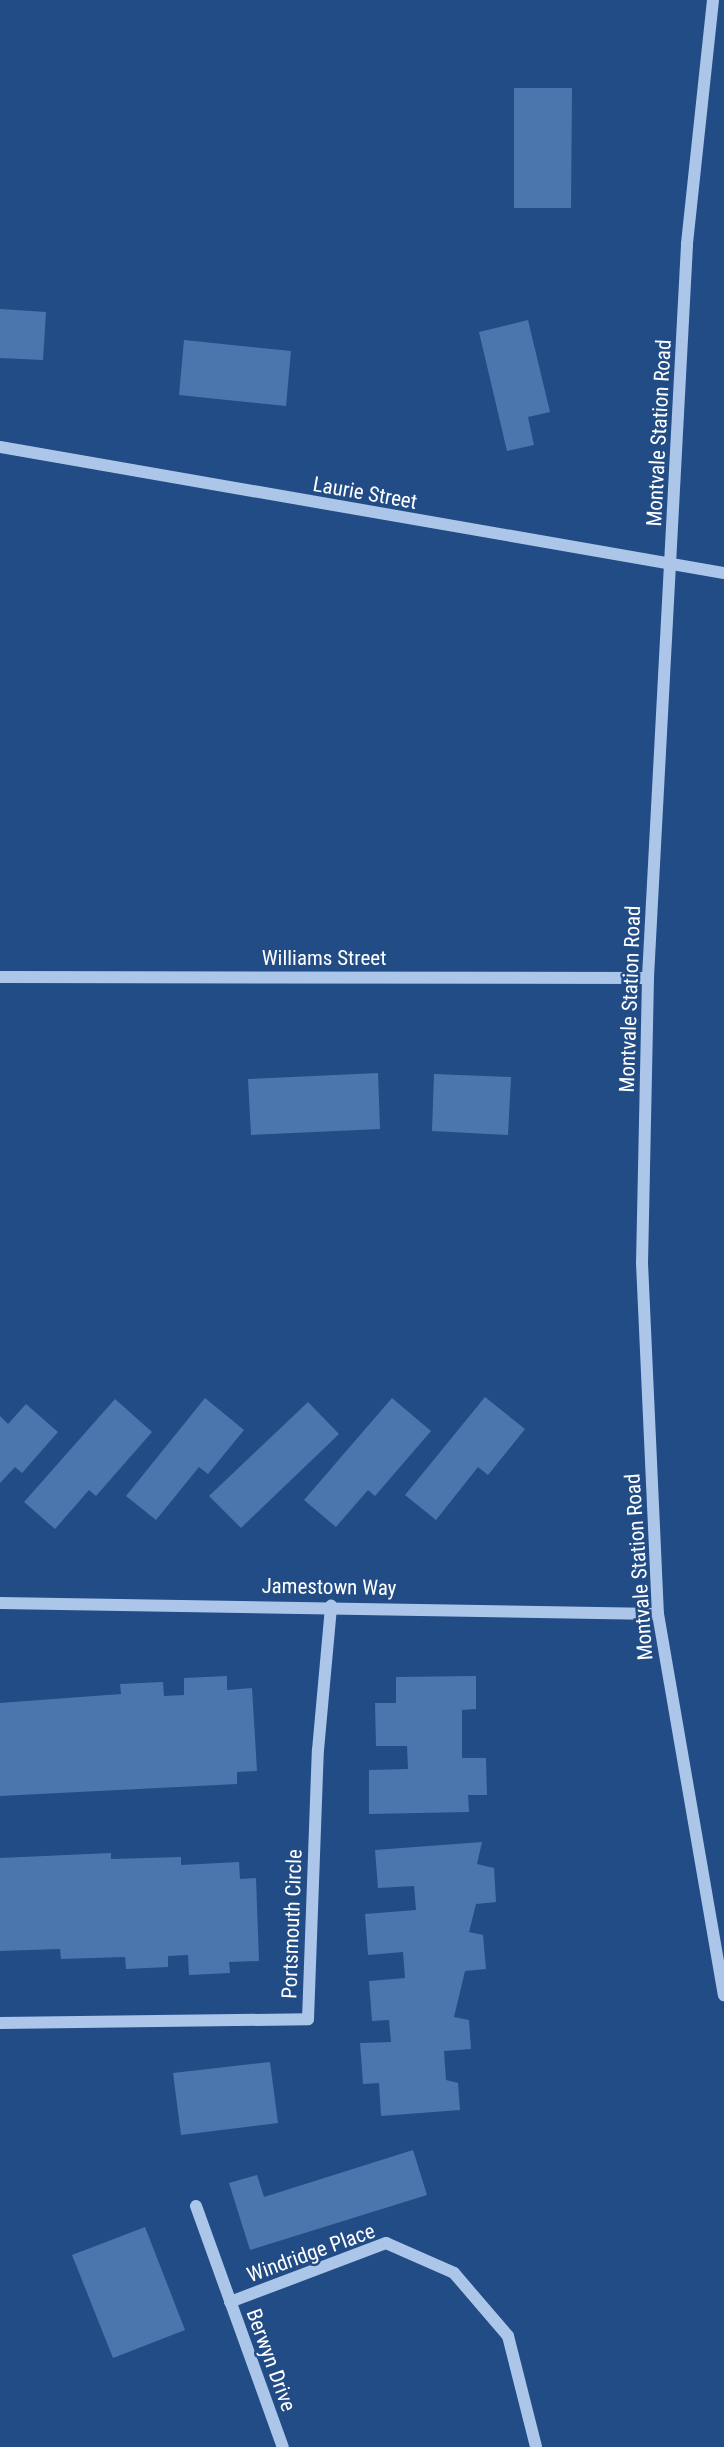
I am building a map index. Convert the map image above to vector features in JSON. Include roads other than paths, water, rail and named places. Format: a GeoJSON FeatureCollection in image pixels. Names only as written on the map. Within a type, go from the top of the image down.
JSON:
{"type":"FeatureCollection","features":[{"type":"Feature","properties":{"kind":"street","name":"Montvale Station Road"},"geometry":{"type":"LineString","coordinates":[[713,0],[687,245],[672,567],[648,978],[642,1263],[658,1614],[724,1995]]}},
{"type":"Feature","properties":{"kind":"street","name":"Laurie Street"},"geometry":{"type":"LineString","coordinates":[[0,447],[672,567],[724,573]]}},
{"type":"Feature","properties":{"kind":"street","name":"Williams Street"},"geometry":{"type":"LineString","coordinates":[[0,977],[648,978]]}},
{"type":"Feature","properties":{"kind":"street","name":"Jamestown Way"},"geometry":{"type":"LineString","coordinates":[[0,1603],[331,1606],[658,1614]]}},
{"type":"Feature","properties":{"kind":"street","name":"Portsmouth Circle"},"geometry":{"type":"LineString","coordinates":[[0,2024],[308,2019],[318,1750],[331,1606]]}},
{"type":"Feature","properties":{"kind":"street","name":"Berwyn Drive"},"geometry":{"type":"LineString","coordinates":[[195,2206],[283,2447]]}},
{"type":"Feature","properties":{"kind":"street","name":"Windridge Place"},"geometry":{"type":"LineString","coordinates":[[230,2302],[386,2244],[454,2273],[508,2336],[536,2447]]}}]}
